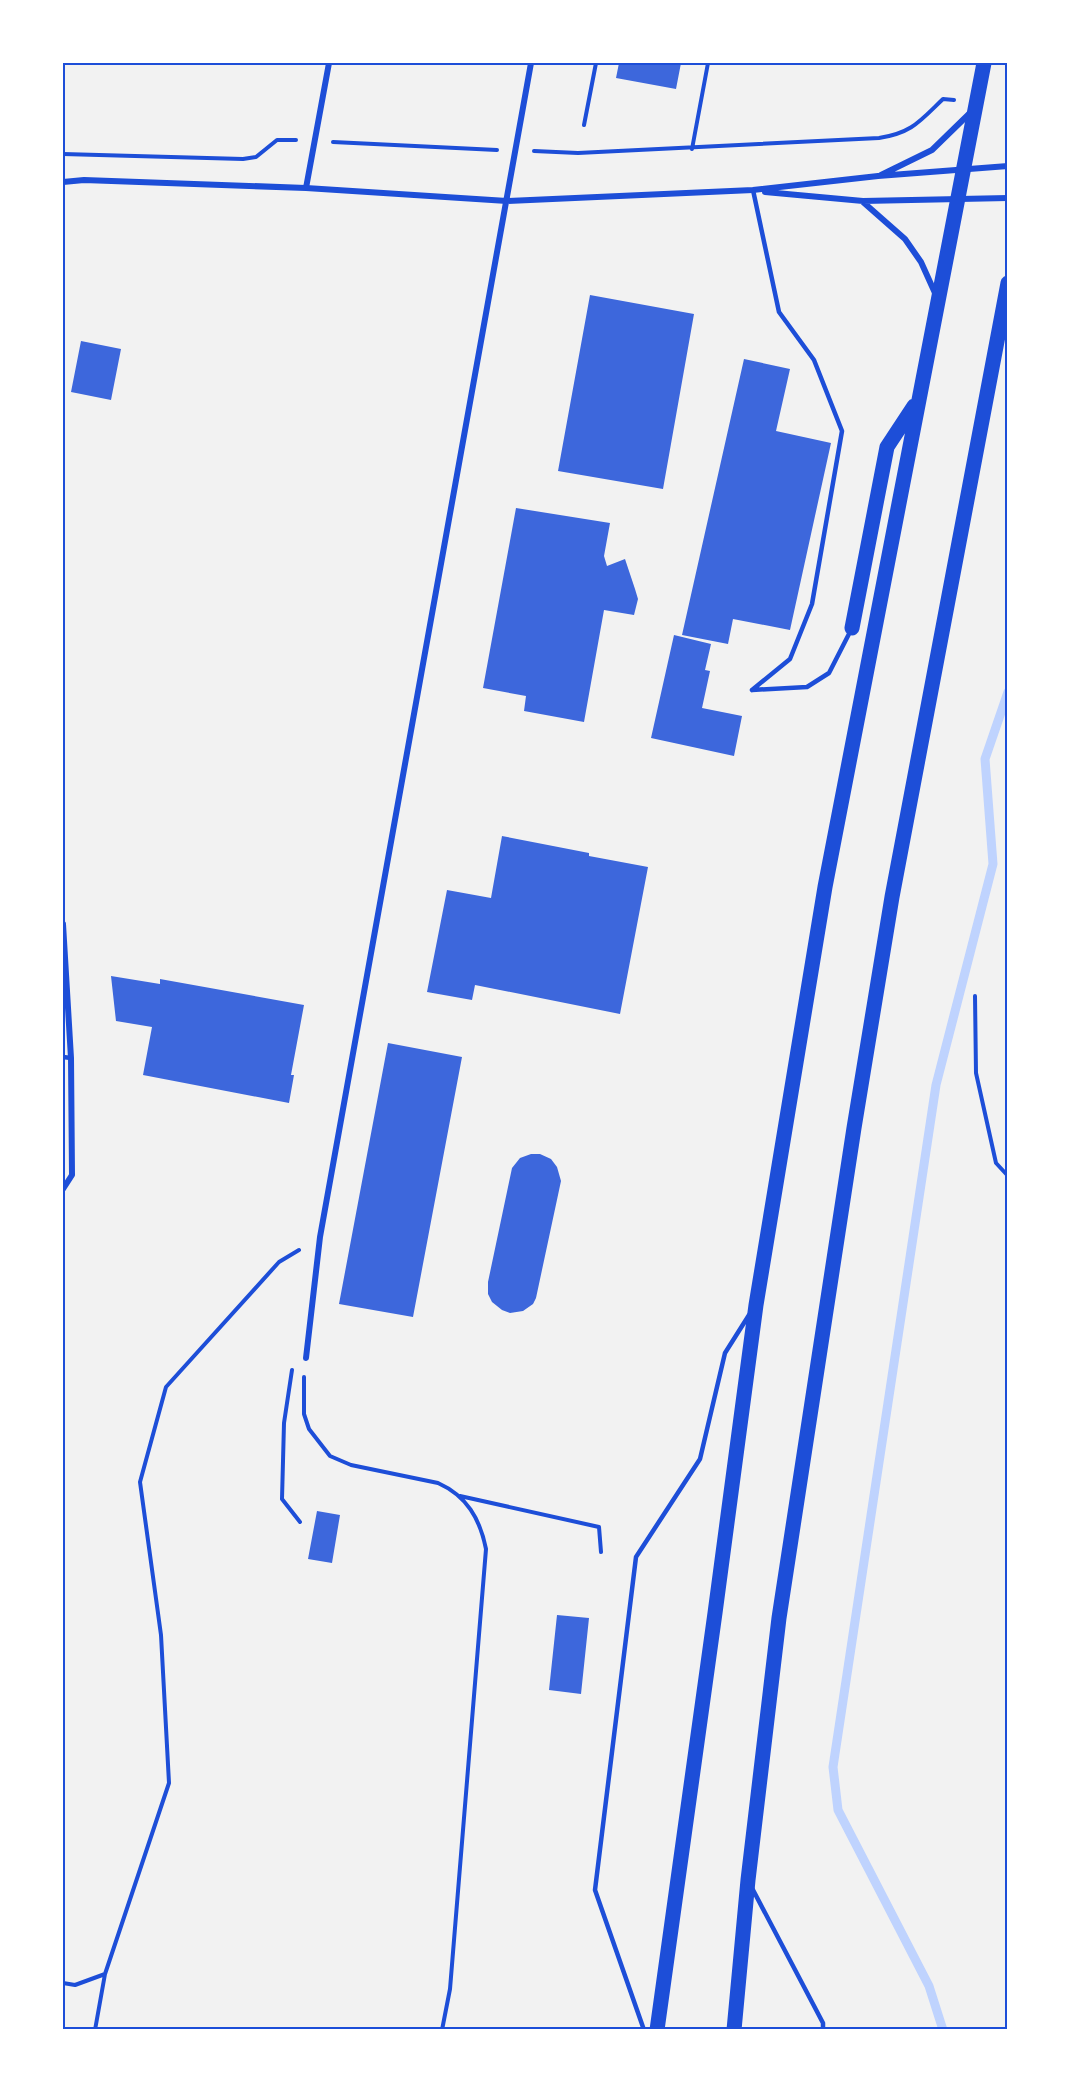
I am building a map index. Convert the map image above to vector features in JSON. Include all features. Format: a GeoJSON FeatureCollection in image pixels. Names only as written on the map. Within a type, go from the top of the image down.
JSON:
{"type":"FeatureCollection","features":[{"type":"Feature","properties":{"kind":"main road"},"geometry":{"type":"LineString","coordinates":[[657,2030],[756,1305],[825,887],[984,63]]}},
{"type":"Feature","properties":{"kind":"main road"},"geometry":{"type":"LineString","coordinates":[[734,2030],[748,1880],[779,1618],[890,909],[1008,283]]}},
{"type":"Feature","properties":{"kind":"main road"},"geometry":{"type":"LineString","coordinates":[[852,628],[887,447],[919,398]]}},
{"type":"Feature","properties":{"kind":"street"},"geometry":{"type":"LineString","coordinates":[[306,188],[329,63]]}},
{"type":"Feature","properties":{"kind":"street"},"geometry":{"type":"LineString","coordinates":[[306,1358],[320,1237],[531,63]]}},
{"type":"Feature","properties":{"kind":"street"},"geometry":{"type":"LineString","coordinates":[[878,176],[932,150],[976,108]]}},
{"type":"Feature","properties":{"kind":"street"},"geometry":{"type":"LineString","coordinates":[[63,182],[84,180],[306,188],[507,201],[753,190],[878,176],[1008,166]]}},
{"type":"Feature","properties":{"kind":"street"},"geometry":{"type":"LineString","coordinates":[[753,190],[862,201],[1008,198]]}},
{"type":"Feature","properties":{"kind":"street"},"geometry":{"type":"LineString","coordinates":[[862,201],[905,239],[921,262],[938,298]]}},
{"type":"Feature","properties":{"kind":"street"},"geometry":{"type":"LineString","coordinates":[[63,924],[71,1058],[72,1175],[63,1189]]}},
{"type":"Feature","properties":{"kind":"lane"},"geometry":{"type":"LineString","coordinates":[[753,190],[779,312],[814,360],[842,431],[812,604],[790,659],[752,690],[807,687],[829,673],[852,628]]}},
{"type":"Feature","properties":{"kind":"lane"},"geometry":{"type":"LineString","coordinates":[[63,1057],[71,1058]]}},
{"type":"Feature","properties":{"kind":"lane"},"geometry":{"type":"LineString","coordinates":[[644,2030],[595,1890],[636,1557],[700,1459],[725,1353],[756,1305]]}},
{"type":"Feature","properties":{"kind":"lane"},"geometry":{"type":"LineString","coordinates":[[748,1880],[823,2023],[823,2030]]}},
{"type":"Feature","properties":{"kind":"path"},"geometry":{"type":"LineString","coordinates":[[584,125],[596,63]]}},
{"type":"Feature","properties":{"kind":"path"},"geometry":{"type":"LineString","coordinates":[[692,149],[708,63]]}},
{"type":"Feature","properties":{"kind":"path"},"geometry":{"type":"LineString","coordinates":[[63,154],[227,160],[256,157],[277,140],[578,153],[879,138],[907,131],[943,99]]}},
{"type":"Feature","properties":{"kind":"path"},"geometry":{"type":"LineString","coordinates":[[975,996],[976,1073],[996,1163],[1008,1176]]}},
{"type":"Feature","properties":{"kind":"path"},"geometry":{"type":"LineString","coordinates":[[95,2030],[105,1974],[169,1783],[161,1635],[140,1482],[166,1387],[279,1262],[320,1237]]}},
{"type":"Feature","properties":{"kind":"path"},"geometry":{"type":"LineString","coordinates":[[300,1522],[282,1499],[284,1423],[294,1358],[307,1346]]}},
{"type":"Feature","properties":{"kind":"path"},"geometry":{"type":"LineString","coordinates":[[306,1358],[304,1414],[309,1429],[330,1456],[351,1465],[438,1483],[459,1495],[599,1527],[601,1552]]}},
{"type":"Feature","properties":{"kind":"path"},"geometry":{"type":"LineString","coordinates":[[442,2030],[450,1989],[486,1549],[483,1532],[477,1519],[459,1495]]}},
{"type":"Feature","properties":{"kind":"path"},"geometry":{"type":"LineString","coordinates":[[63,1983],[75,1985],[105,1974]]}},
{"type":"Feature","properties":{"kind":"building"},"geometry":{"type":"Polygon","coordinates":[[[619,63],[681,63],[676,89],[616,78],[619,63]]]}},
{"type":"Feature","properties":{"kind":"building"},"geometry":{"type":"Polygon","coordinates":[[[590,295],[694,314],[663,489],[558,471],[590,295]]]}},
{"type":"Feature","properties":{"kind":"building"},"geometry":{"type":"Polygon","coordinates":[[[81,341],[121,349],[111,400],[71,392],[81,341]]]}},
{"type":"Feature","properties":{"kind":"building"},"geometry":{"type":"Polygon","coordinates":[[[744,359],[790,369],[776,431],[831,443],[790,630],[733,619],[728,644],[682,635],[744,359]]]}},
{"type":"Feature","properties":{"kind":"building"},"geometry":{"type":"Polygon","coordinates":[[[516,508],[610,523],[604,556],[607,566],[625,559],[635,589],[638,599],[634,615],[604,610],[584,722],[524,711],[526,696],[483,688],[516,508]]]}},
{"type":"Feature","properties":{"kind":"building"},"geometry":{"type":"Polygon","coordinates":[[[674,635],[711,644],[705,670],[710,671],[702,708],[742,716],[734,756],[651,738],[674,635]]]}},
{"type":"Feature","properties":{"kind":"building"},"geometry":{"type":"Polygon","coordinates":[[[502,836],[648,867],[620,1014],[475,985],[472,1000],[427,992],[447,890],[491,898],[502,836]]]}},
{"type":"Feature","properties":{"kind":"building"},"geometry":{"type":"Polygon","coordinates":[[[111,976],[160,984],[160,979],[304,1005],[291,1075],[294,1075],[289,1103],[143,1075],[152,1027],[116,1021],[111,976]]]}},
{"type":"Feature","properties":{"kind":"building"},"geometry":{"type":"Polygon","coordinates":[[[388,1043],[462,1057],[413,1317],[339,1304],[388,1043]]]}},
{"type":"Feature","properties":{"kind":"building"},"geometry":{"type":"Polygon","coordinates":[[[540,1154],[551,1159],[557,1167],[561,1181],[536,1298],[533,1304],[523,1311],[510,1313],[492,1302],[488,1294],[488,1282],[512,1168],[520,1158],[540,1154]]]}},
{"type":"Feature","properties":{"kind":"building"},"geometry":{"type":"Polygon","coordinates":[[[317,1511],[340,1515],[332,1563],[308,1559],[317,1511]]]}},
{"type":"Feature","properties":{"kind":"building"},"geometry":{"type":"Polygon","coordinates":[[[557,1615],[589,1618],[581,1694],[549,1690],[557,1615]]]}},
{"type":"Feature","properties":{"kind":"waterway"},"geometry":{"type":"LineString","coordinates":[[943,2030],[929,1986],[838,1810],[833,1767],[936,1085],[993,864],[985,759],[1008,692]]}}]}
